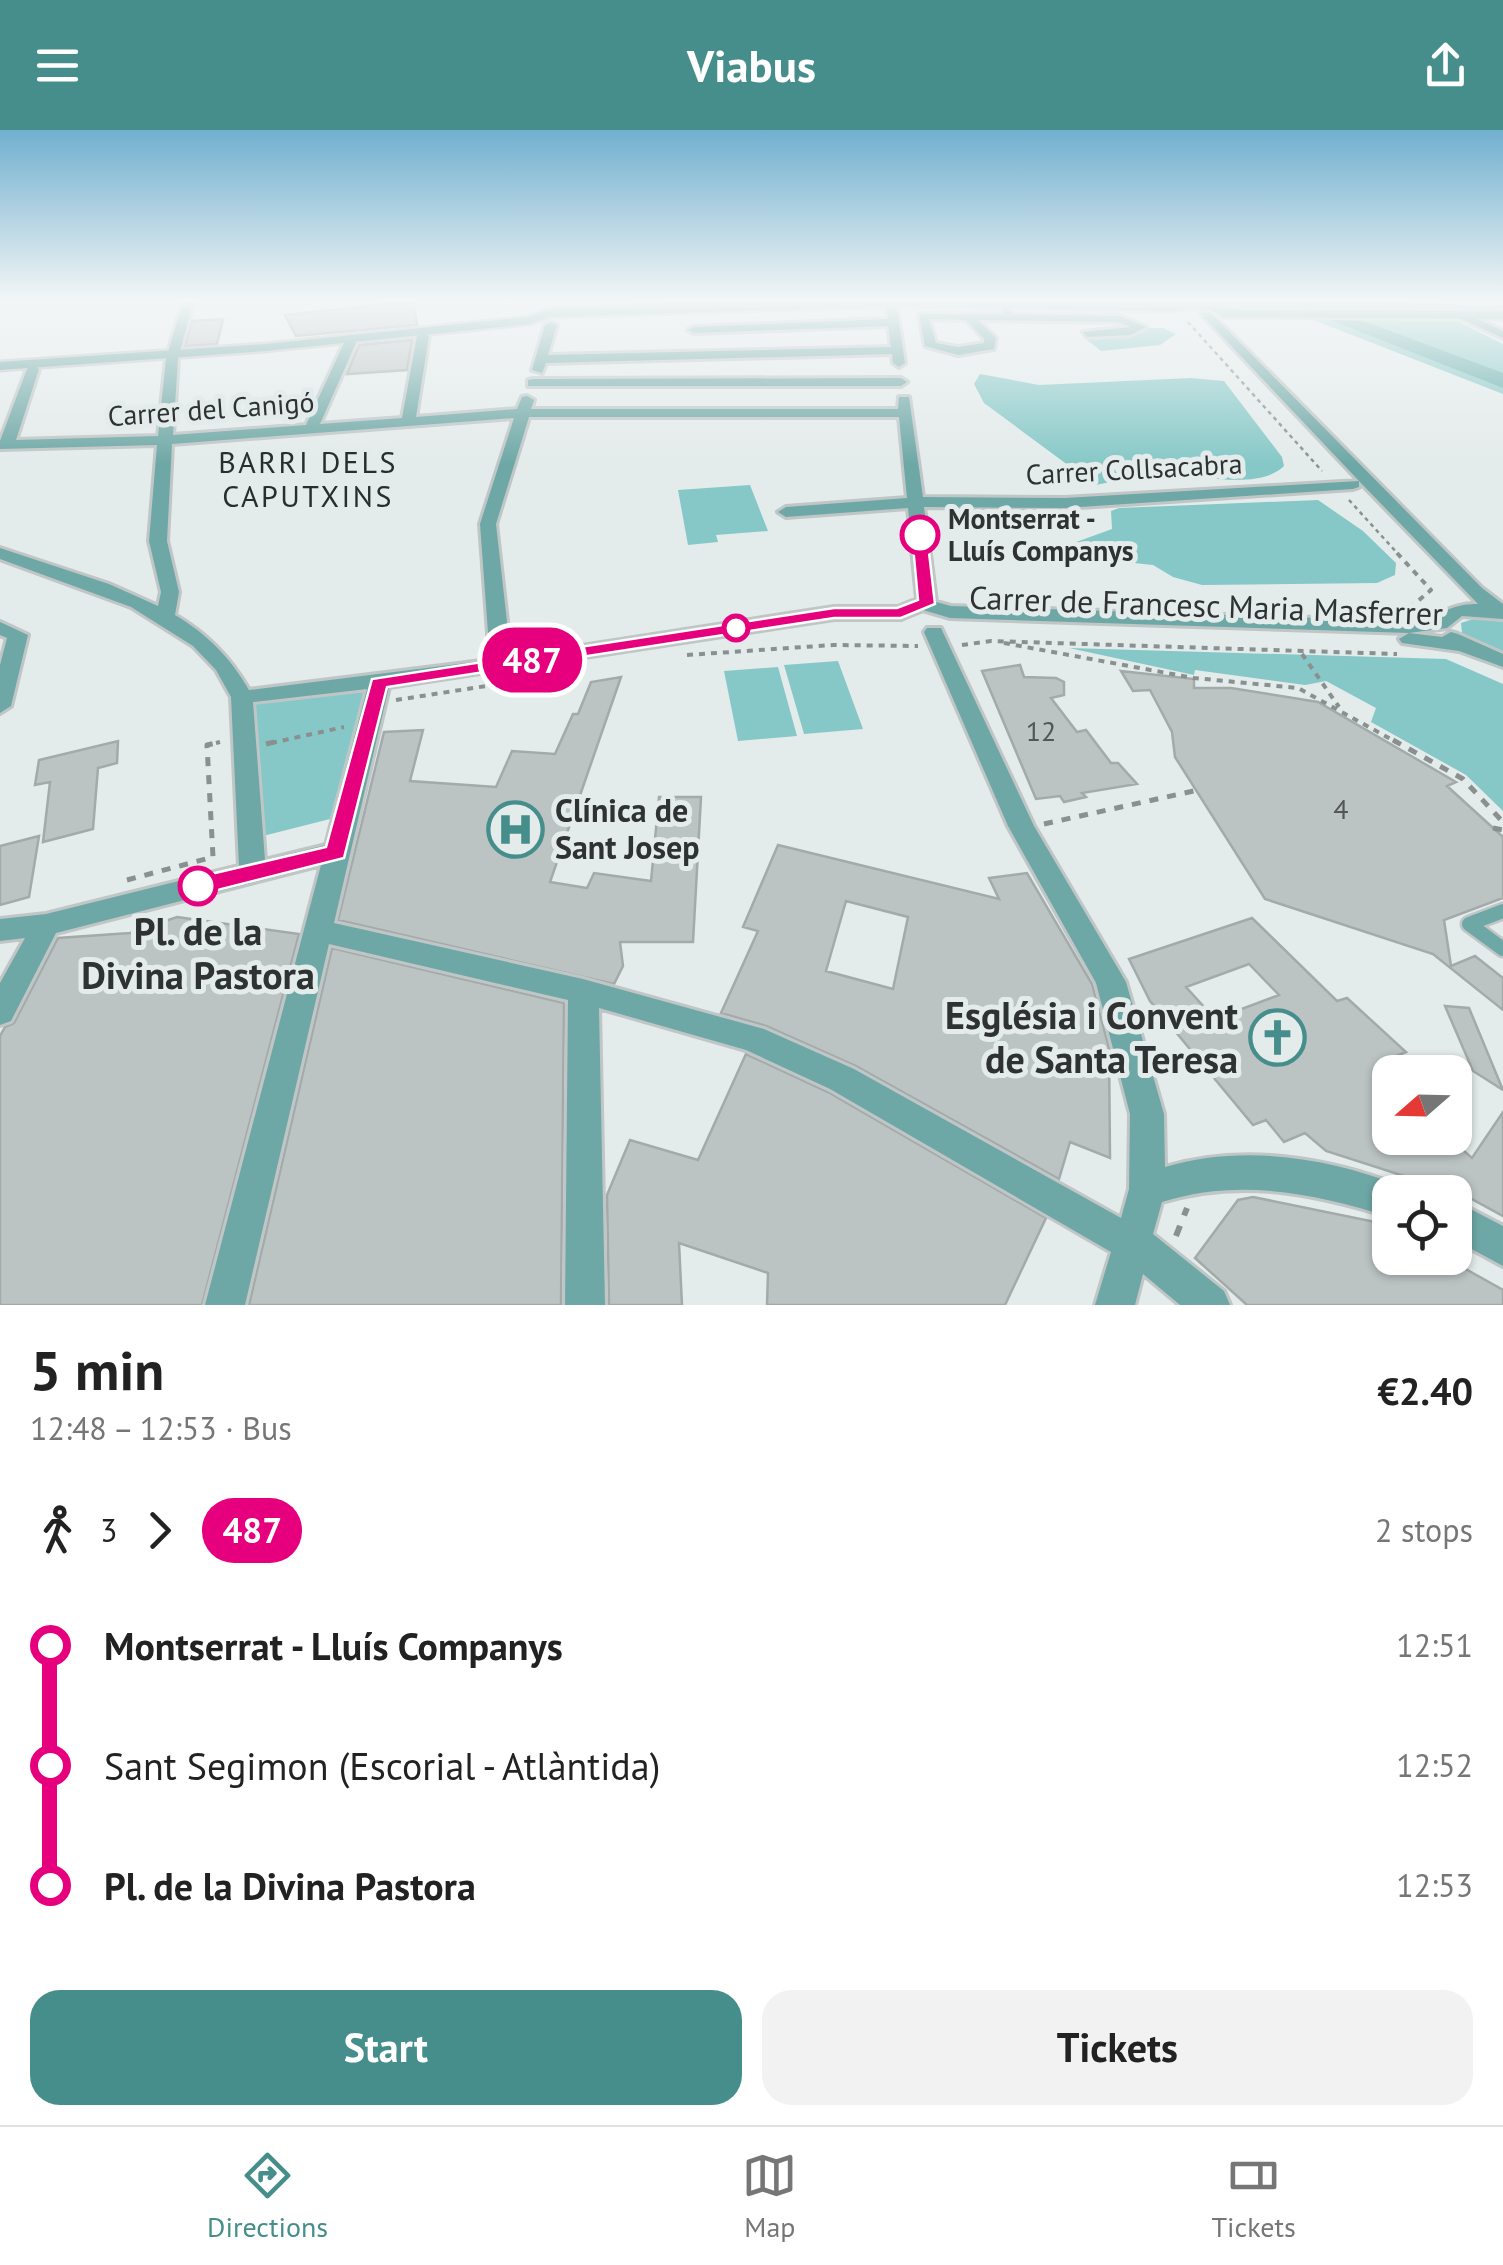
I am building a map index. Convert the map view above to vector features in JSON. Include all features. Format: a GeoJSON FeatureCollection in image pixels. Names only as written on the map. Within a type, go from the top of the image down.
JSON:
{"type":"FeatureCollection","features":[{"type":"Feature","properties":{"kind":"street"},"geometry":{"type":"LineString","coordinates":[[174,354],[158,541],[168,602],[242,696],[253,874]]}},
{"type":"Feature","properties":{"kind":"street"},"geometry":{"type":"LineString","coordinates":[[0,368],[203,354]]}},
{"type":"Feature","properties":{"kind":"street"},"geometry":{"type":"LineString","coordinates":[[0,368],[33,369],[213,354]]}},
{"type":"Feature","properties":{"kind":"street"},"geometry":{"type":"LineString","coordinates":[[312,427],[345,354]]}},
{"type":"Feature","properties":{"kind":"street"},"geometry":{"type":"LineString","coordinates":[[410,420],[420,354]]}},
{"type":"Feature","properties":{"kind":"street"},"geometry":{"type":"LineString","coordinates":[[501,665],[488,524],[543,354]]}},
{"type":"Feature","properties":{"kind":"street"},"geometry":{"type":"LineString","coordinates":[[745,354],[752,382]]}},
{"type":"Feature","properties":{"kind":"street"},"geometry":{"type":"LineString","coordinates":[[542,359],[751,354]]}},
{"type":"Feature","properties":{"kind":"street"},"geometry":{"type":"LineString","coordinates":[[781,354],[790,381]]}},
{"type":"Feature","properties":{"kind":"street"},"geometry":{"type":"LineString","coordinates":[[897,354],[927,604],[945,632],[1021,826],[1111,982],[1147,1114],[1147,1189],[1115,1305]]}},
{"type":"Feature","properties":{"kind":"street"},"geometry":{"type":"LineString","coordinates":[[1223,354],[1344,485],[1455,591],[1465,603],[1464,610]]}},
{"type":"Feature","properties":{"kind":"street"},"geometry":{"type":"LineString","coordinates":[[1249,354],[1475,592],[1503,613]]}},
{"type":"Feature","properties":{"kind":"street"},"geometry":{"type":"LineString","coordinates":[[4,445],[33,369]]}},
{"type":"Feature","properties":{"kind":"street"},"geometry":{"type":"LineString","coordinates":[[533,383],[901,382]]}},
{"type":"Feature","properties":{"kind":"street","name":"Carrer del Canigó"},"geometry":{"type":"LineString","coordinates":[[4,445],[165,440],[522,413],[906,412]]}},
{"type":"Feature","properties":{"kind":"street","name":"Carrer Collsacabra"},"geometry":{"type":"LineString","coordinates":[[786,512],[917,502],[1065,503],[1344,485]]}},
{"type":"Feature","properties":{"kind":"street"},"geometry":{"type":"LineString","coordinates":[[0,553],[134,602],[168,602]]}},
{"type":"Feature","properties":{"kind":"street"},"geometry":{"type":"LineString","coordinates":[[242,696],[384,692],[501,665],[834,613],[901,613],[909,607],[927,604]]}},
{"type":"Feature","properties":{"kind":"street"},"geometry":{"type":"LineString","coordinates":[[1503,613],[1464,610],[1445,615],[1440,624],[1460,645],[1503,661]]}},
{"type":"Feature","properties":{"kind":"street"},"geometry":{"type":"LineString","coordinates":[[901,613],[901,619],[910,628],[945,632]]}},
{"type":"Feature","properties":{"kind":"street","name":"Carrer de Francesc Maria Masferrer"},"geometry":{"type":"LineString","coordinates":[[945,632],[1440,624]]}},
{"type":"Feature","properties":{"kind":"street"},"geometry":{"type":"LineString","coordinates":[[0,706],[18,635],[1,628]]}},
{"type":"Feature","properties":{"kind":"street","name":"Carrer de Francesc Maria Masferrer"},"geometry":{"type":"LineString","coordinates":[[945,632],[1420,639],[1460,645]]}},
{"type":"Feature","properties":{"kind":"street"},"geometry":{"type":"LineString","coordinates":[[225,1305],[320,931],[336,852],[384,692]]}},
{"type":"Feature","properties":{"kind":"street"},"geometry":{"type":"LineString","coordinates":[[0,930],[46,925],[336,852]]}},
{"type":"Feature","properties":{"kind":"street"},"geometry":{"type":"LineString","coordinates":[[0,1012],[46,925]]}},
{"type":"Feature","properties":{"kind":"street"},"geometry":{"type":"LineString","coordinates":[[320,931],[583,991],[754,1039],[842,1079],[1133,1244],[1210,1305]]}},
{"type":"Feature","properties":{"kind":"street"},"geometry":{"type":"LineString","coordinates":[[583,991],[584,1305]]}},
{"type":"Feature","properties":{"kind":"street"},"geometry":{"type":"LineString","coordinates":[[1147,1189],[1206,1174],[1260,1171],[1372,1194]]}},
{"type":"Feature","properties":{"kind":"street"},"geometry":{"type":"LineString","coordinates":[[1472,1229],[1503,1246]]}},
{"type":"Feature","properties":{"kind":"lane"},"geometry":{"type":"LineString","coordinates":[[1503,911],[1468,924],[1503,949]]}},
{"type":"Feature","properties":{"kind":"path"},"geometry":{"type":"LineString","coordinates":[[1223,354],[1344,485],[1431,590],[1423,600],[1407,608],[1404,620]]}},
{"type":"Feature","properties":{"kind":"path"},"geometry":{"type":"LineString","coordinates":[[677,656],[945,632],[1194,678],[1298,688],[1463,779],[1503,826],[1494,828]]}},
{"type":"Feature","properties":{"kind":"path"},"geometry":{"type":"LineString","coordinates":[[991,641],[1404,654]]}},
{"type":"Feature","properties":{"kind":"path"},"geometry":{"type":"LineString","coordinates":[[1302,654],[1342,710]]}},
{"type":"Feature","properties":{"kind":"path"},"geometry":{"type":"LineString","coordinates":[[384,692],[543,677]]}},
{"type":"Feature","properties":{"kind":"path"},"geometry":{"type":"LineString","coordinates":[[264,731],[264,744],[354,725]]}},
{"type":"Feature","properties":{"kind":"path"},"geometry":{"type":"LineString","coordinates":[[206,745],[213,857]]}},
{"type":"Feature","properties":{"kind":"path"},"geometry":{"type":"LineString","coordinates":[[1040,825],[1198,790]]}},
{"type":"Feature","properties":{"kind":"path"},"geometry":{"type":"LineString","coordinates":[[1167,1270],[1185,1210],[1197,1197]]}},
{"type":"Feature","properties":{"kind":"shaded area"},"geometry":{"type":"Polygon","coordinates":[[[1400,354],[1503,354],[1503,394],[1400,354]]]}},
{"type":"Feature","properties":{"kind":"shaded area"},"geometry":{"type":"Polygon","coordinates":[[[980,374],[1039,385],[1191,378],[1224,381],[1282,457],[1284,466],[1269,475],[1227,480],[1117,462],[1112,466],[1122,480],[1095,485],[984,403],[974,384],[980,374]]]}},
{"type":"Feature","properties":{"kind":"shaded area"},"geometry":{"type":"Polygon","coordinates":[[[750,485],[768,531],[716,535],[718,542],[688,545],[678,490],[750,485]]]}},
{"type":"Feature","properties":{"kind":"shaded area"},"geometry":{"type":"Polygon","coordinates":[[[1318,500],[1363,531],[1396,563],[1395,575],[1377,583],[1202,585],[1173,577],[1153,565],[1085,558],[1068,545],[1112,529],[1111,511],[1119,508],[1318,500]]]}},
{"type":"Feature","properties":{"kind":"shaded area"},"geometry":{"type":"Polygon","coordinates":[[[1476,618],[1503,622],[1503,653],[1462,633],[1461,623],[1476,618]]]}},
{"type":"Feature","properties":{"kind":"shaded area"},"geometry":{"type":"Polygon","coordinates":[[[1069,648],[1446,659],[1503,684],[1503,811],[1466,775],[1371,722],[1376,708],[1326,681],[1305,685],[1195,670],[1194,675],[1069,648]]]}},
{"type":"Feature","properties":{"kind":"shaded area"},"geometry":{"type":"Polygon","coordinates":[[[838,661],[863,729],[804,734],[784,665],[838,661]]]}},
{"type":"Feature","properties":{"kind":"shaded area"},"geometry":{"type":"Polygon","coordinates":[[[778,667],[797,736],[738,741],[724,671],[778,667]]]}},
{"type":"Feature","properties":{"kind":"shaded area"},"geometry":{"type":"Polygon","coordinates":[[[370,686],[330,819],[259,837],[252,699],[370,686]]]}},
{"type":"Feature","properties":{"kind":"building"},"geometry":{"type":"Polygon","coordinates":[[[355,354],[410,354],[407,370],[347,374],[355,354]]]}},
{"type":"Feature","properties":{"kind":"building"},"geometry":{"type":"Polygon","coordinates":[[[1020,665],[1024,677],[1064,682],[1064,695],[1051,698],[1077,732],[1086,730],[1111,763],[1118,763],[1137,784],[1082,793],[1086,797],[1064,802],[1060,796],[1036,799],[982,671],[1020,665]]]}},
{"type":"Feature","properties":{"kind":"building"},"geometry":{"type":"Polygon","coordinates":[[[1121,671],[1194,679],[1194,688],[1231,688],[1318,702],[1456,782],[1447,786],[1503,837],[1503,898],[1444,920],[1451,966],[1475,956],[1503,978],[1503,1010],[1433,954],[1265,899],[1175,757],[1172,732],[1150,690],[1133,691],[1121,671]]]}},
{"type":"Feature","properties":{"kind":"building","name":"Clínica de Sant Josep"},"geometry":{"type":"Polygon","coordinates":[[[621,677],[550,882],[587,888],[594,873],[651,881],[659,797],[701,797],[693,942],[620,942],[623,966],[614,984],[338,920],[384,732],[423,730],[410,781],[496,787],[512,751],[555,754],[591,682],[621,677]]]}},
{"type":"Feature","properties":{"kind":"building"},"geometry":{"type":"Polygon","coordinates":[[[118,741],[117,763],[98,768],[93,829],[43,842],[50,782],[35,785],[39,760],[118,741]]]}},
{"type":"Feature","properties":{"kind":"building"},"geometry":{"type":"Polygon","coordinates":[[[39,836],[29,897],[0,905],[0,846],[39,836]]]}},
{"type":"Feature","properties":{"kind":"building"},"geometry":{"type":"Polygon","coordinates":[[[778,845],[999,899],[989,878],[1027,873],[1092,984],[1109,1048],[1110,1158],[1070,1142],[1059,1179],[856,1066],[766,1026],[721,1013],[758,931],[743,927],[778,845]],[[846,901],[826,971],[893,989],[908,917],[846,901]]]}},
{"type":"Feature","properties":{"kind":"building"},"geometry":{"type":"Polygon","coordinates":[[[177,917],[299,934],[202,1305],[0,1305],[0,1036],[5,1027],[14,1023],[58,938],[130,933],[177,917]]]}},
{"type":"Feature","properties":{"kind":"building","name":"Església i Convent de Santa Teresa"},"geometry":{"type":"Polygon","coordinates":[[[1252,918],[1337,1001],[1347,998],[1406,1052],[1372,1055],[1372,1155],[1472,1158],[1503,1112],[1503,1216],[1472,1199],[1472,1175],[1401,1175],[1326,1151],[1305,1133],[1284,1142],[1266,1120],[1253,1125],[1150,1001],[1129,959],[1252,918]],[[1249,964],[1186,987],[1215,1019],[1279,995],[1249,964]]]}},
{"type":"Feature","properties":{"kind":"building"},"geometry":{"type":"Polygon","coordinates":[[[332,948],[564,1003],[561,1305],[249,1305],[332,948]]]}},
{"type":"Feature","properties":{"kind":"building"},"geometry":{"type":"Polygon","coordinates":[[[1445,1006],[1469,1008],[1503,1090],[1473,1071],[1472,1055],[1466,1055],[1445,1006]]]}},
{"type":"Feature","properties":{"kind":"building"},"geometry":{"type":"Polygon","coordinates":[[[746,1054],[828,1092],[1046,1218],[1005,1305],[767,1305],[768,1273],[679,1243],[682,1305],[609,1305],[607,1195],[630,1140],[698,1160],[746,1054]]]}},
{"type":"Feature","properties":{"kind":"building"},"geometry":{"type":"Polygon","coordinates":[[[1253,1197],[1372,1221],[1372,1275],[1472,1273],[1503,1290],[1503,1305],[1247,1305],[1195,1258],[1238,1200],[1253,1197]]]}},
{"type":"Feature","properties":{"kind":"waterway"},"geometry":{"type":"LineString","coordinates":[[1431,354],[1503,381]]}},
{"type":"Feature","properties":{"kind":"bus line","name":"487"},"geometry":{"type":"LineString","coordinates":[[198,886],[336,852],[379,683],[834,613],[901,613],[905,608],[927,604],[920,535]]}},
{"type":"Feature","properties":{"kind":"place","name":"Montserrat - Lluís Companys"},"geometry":{"type":"Point","coordinates":[920,535]}},
{"type":"Feature","properties":{"kind":"place","name":"Clínica de Sant Josep"},"geometry":{"type":"Point","coordinates":[516,829]}},
{"type":"Feature","properties":{"kind":"place","name":"Pl. de la Divina Pastora"},"geometry":{"type":"Point","coordinates":[198,886]}},
{"type":"Feature","properties":{"kind":"place","name":"Església i Convent de Santa Teresa"},"geometry":{"type":"Point","coordinates":[1277,1038]}},
{"type":"Feature","properties":{"kind":"district","name":"BARRI DELS CAPUTXINS"},"geometry":{"type":"Point","coordinates":[308,480]}}]}
